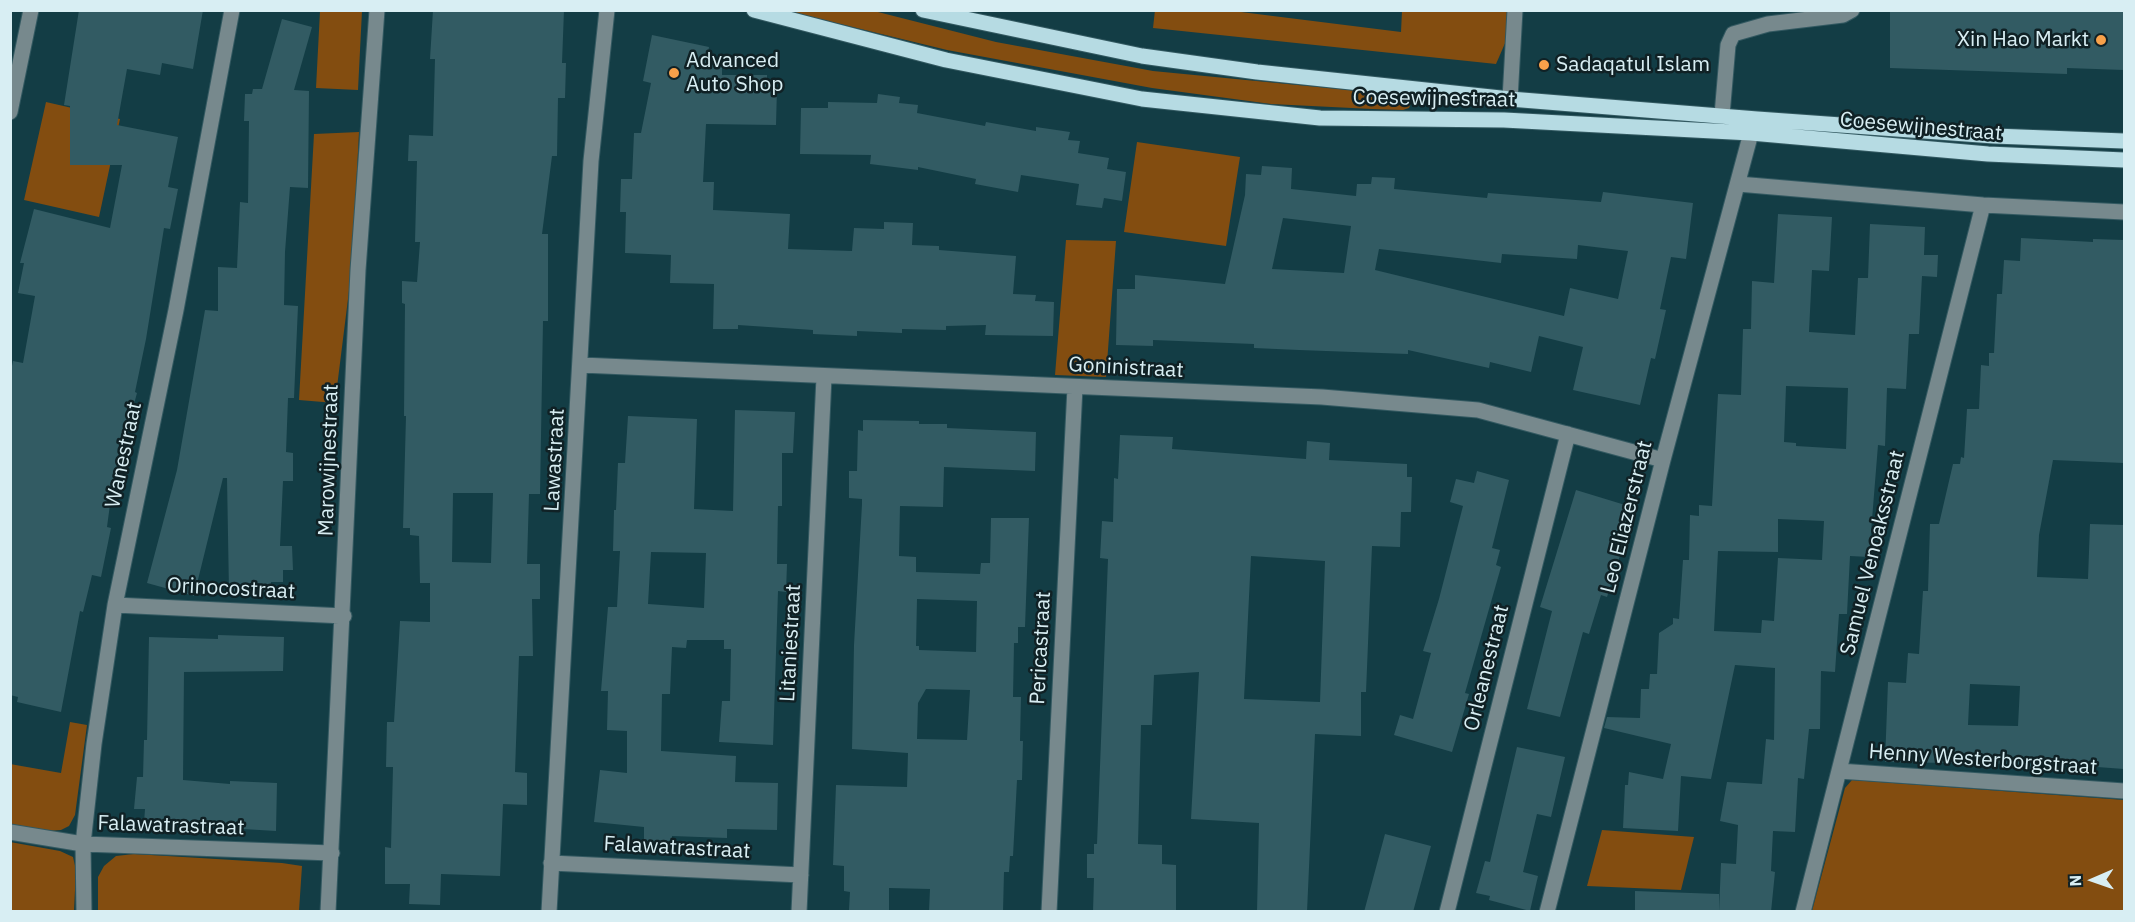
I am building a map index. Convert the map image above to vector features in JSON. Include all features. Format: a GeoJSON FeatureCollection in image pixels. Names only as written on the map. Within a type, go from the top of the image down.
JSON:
{"type":"FeatureCollection","features":[{"type":"Feature","properties":{"kind":"main road","name":"Coesewijnestraat"},"geometry":{"type":"LineString","coordinates":[[754,10],[946,60],[1142,99],[1320,118],[1504,120],[1751,133],[1989,154],[2124,160]]}},
{"type":"Feature","properties":{"kind":"main road","name":"Coesewijnestraat"},"geometry":{"type":"LineString","coordinates":[[923,10],[1142,56],[1257,72],[1510,99],[1722,116],[1982,135],[2124,141]]}},
{"type":"Feature","properties":{"kind":"street"},"geometry":{"type":"LineString","coordinates":[[10,112],[31,10]]}},
{"type":"Feature","properties":{"kind":"street","name":"Wanestraat"},"geometry":{"type":"LineString","coordinates":[[84,912],[83,844],[94,744],[115,604],[176,310],[232,10]]}},
{"type":"Feature","properties":{"kind":"street","name":"Marowijnestraat"},"geometry":{"type":"LineString","coordinates":[[328,912],[344,616],[358,270],[377,10]]}},
{"type":"Feature","properties":{"kind":"street","name":"Lawastraat"},"geometry":{"type":"LineString","coordinates":[[549,912],[591,161],[607,10]]}},
{"type":"Feature","properties":{"kind":"street"},"geometry":{"type":"LineString","coordinates":[[1510,99],[1515,10]]}},
{"type":"Feature","properties":{"kind":"street"},"geometry":{"type":"LineString","coordinates":[[1722,116],[1728,45],[1733,34],[1768,24],[1843,15],[1852,10]]}},
{"type":"Feature","properties":{"kind":"street","name":"Leo Eliazerstraat"},"geometry":{"type":"LineString","coordinates":[[1547,912],[1663,460],[1751,133]]}},
{"type":"Feature","properties":{"kind":"street"},"geometry":{"type":"LineString","coordinates":[[1738,184],[1983,205],[2124,212]]}},
{"type":"Feature","properties":{"kind":"street","name":"Samuel Venoaksstraat"},"geometry":{"type":"LineString","coordinates":[[1803,912],[1983,205]]}},
{"type":"Feature","properties":{"kind":"street","name":"Goninistraat"},"geometry":{"type":"LineString","coordinates":[[581,365],[1322,398],[1478,410],[1663,460]]}},
{"type":"Feature","properties":{"kind":"street","name":"Litaniestraat"},"geometry":{"type":"LineString","coordinates":[[799,912],[824,377]]}},
{"type":"Feature","properties":{"kind":"street","name":"Pericastraat"},"geometry":{"type":"LineString","coordinates":[[1049,912],[1075,387]]}},
{"type":"Feature","properties":{"kind":"street","name":"Orleanestraat"},"geometry":{"type":"LineString","coordinates":[[1447,912],[1568,434]]}},
{"type":"Feature","properties":{"kind":"street","name":"Orinocostraat"},"geometry":{"type":"LineString","coordinates":[[115,604],[344,616]]}},
{"type":"Feature","properties":{"kind":"street","name":"Henny Westerborgstraat"},"geometry":{"type":"LineString","coordinates":[[1839,771],[2124,791]]}},
{"type":"Feature","properties":{"kind":"street","name":"Falawatrastraat"},"geometry":{"type":"LineString","coordinates":[[10,832],[83,844],[332,853]]}},
{"type":"Feature","properties":{"kind":"street","name":"Falawatrastraat"},"geometry":{"type":"LineString","coordinates":[[551,863],[801,875]]}},
{"type":"Feature","properties":{"kind":"shaded area"},"geometry":{"type":"Polygon","coordinates":[[[1155,10],[1233,11],[1401,32],[1402,11],[1509,11],[1506,41],[1496,64],[1153,28],[1155,10]]]}},
{"type":"Feature","properties":{"kind":"shaded area"},"geometry":{"type":"Polygon","coordinates":[[[320,11],[362,11],[358,90],[316,88],[320,11]]]}},
{"type":"Feature","properties":{"kind":"shaded area"},"geometry":{"type":"Polygon","coordinates":[[[787,11],[874,11],[996,42],[1153,71],[1401,95],[1411,103],[1409,108],[1403,110],[1271,104],[1152,88],[947,50],[787,11]]]}},
{"type":"Feature","properties":{"kind":"shaded area"},"geometry":{"type":"Polygon","coordinates":[[[46,102],[120,119],[99,217],[24,200],[46,102]]]}},
{"type":"Feature","properties":{"kind":"shaded area"},"geometry":{"type":"Polygon","coordinates":[[[359,132],[352,267],[335,403],[299,400],[314,134],[359,132]]]}},
{"type":"Feature","properties":{"kind":"shaded area"},"geometry":{"type":"Polygon","coordinates":[[[1137,142],[1240,157],[1226,246],[1124,232],[1137,142]]]}},
{"type":"Feature","properties":{"kind":"shaded area"},"geometry":{"type":"Polygon","coordinates":[[[1066,240],[1116,241],[1106,377],[1055,375],[1066,240]]]}},
{"type":"Feature","properties":{"kind":"shaded area"},"geometry":{"type":"Polygon","coordinates":[[[70,722],[87,725],[75,815],[69,826],[61,830],[48,831],[11,825],[10,764],[61,773],[70,722]]]}},
{"type":"Feature","properties":{"kind":"shaded area"},"geometry":{"type":"Polygon","coordinates":[[[1852,780],[2124,800],[2124,911],[1812,911],[1845,788],[1852,780]]]}},
{"type":"Feature","properties":{"kind":"shaded area"},"geometry":{"type":"Polygon","coordinates":[[[1602,830],[1694,837],[1681,890],[1587,886],[1602,830]]]}},
{"type":"Feature","properties":{"kind":"shaded area"},"geometry":{"type":"Polygon","coordinates":[[[10,842],[60,851],[73,857],[76,870],[74,911],[11,911],[10,842]]]}},
{"type":"Feature","properties":{"kind":"shaded area"},"geometry":{"type":"Polygon","coordinates":[[[134,854],[302,866],[299,911],[98,911],[98,877],[104,866],[116,856],[134,854]]]}},
{"type":"Feature","properties":{"kind":"building"},"geometry":{"type":"Polygon","coordinates":[[[79,10],[203,10],[193,69],[162,63],[160,75],[127,69],[117,125],[178,137],[168,187],[178,189],[170,229],[164,228],[135,392],[137,393],[113,482],[107,527],[111,528],[101,577],[92,575],[83,612],[80,611],[61,712],[17,702],[18,697],[10,695],[10,376],[13,361],[23,363],[35,296],[18,293],[24,263],[20,263],[34,209],[110,228],[122,165],[70,165],[70,106],[64,105],[79,10]]]}},
{"type":"Feature","properties":{"kind":"building"},"geometry":{"type":"Polygon","coordinates":[[[433,10],[564,10],[562,63],[566,63],[565,98],[558,98],[557,156],[552,156],[542,234],[548,234],[548,321],[543,321],[540,494],[529,494],[527,564],[540,564],[540,599],[532,599],[533,656],[519,656],[515,772],[527,773],[527,805],[503,804],[500,876],[441,874],[440,905],[409,904],[410,884],[385,884],[385,847],[391,848],[393,767],[386,767],[387,722],[394,722],[400,621],[430,622],[430,583],[420,583],[419,536],[410,535],[410,528],[403,528],[406,416],[404,416],[405,304],[402,303],[402,281],[417,282],[420,242],[415,242],[417,161],[408,161],[409,135],[433,136],[435,59],[430,59],[433,10]],[[453,493],[452,562],[491,563],[493,493],[453,493]]]}},
{"type":"Feature","properties":{"kind":"building"},"geometry":{"type":"Polygon","coordinates":[[[1890,10],[2124,10],[2124,70],[2067,68],[2067,74],[1890,68],[1890,10]]]}},
{"type":"Feature","properties":{"kind":"building"},"geometry":{"type":"Polygon","coordinates":[[[282,19],[312,27],[294,90],[309,91],[308,188],[290,187],[285,252],[284,305],[298,306],[294,398],[288,398],[286,452],[293,453],[293,481],[283,481],[280,546],[292,546],[293,570],[283,570],[283,582],[271,582],[271,592],[229,592],[227,478],[223,478],[194,596],[147,583],[177,470],[205,310],[218,311],[218,267],[237,268],[240,202],[248,203],[249,121],[244,121],[245,94],[252,94],[253,89],[262,89],[282,19]]]}},
{"type":"Feature","properties":{"kind":"building"},"geometry":{"type":"Polygon","coordinates":[[[652,35],[709,47],[706,64],[722,66],[722,75],[767,75],[767,88],[777,88],[776,125],[706,124],[703,182],[714,182],[713,210],[790,214],[788,249],[852,251],[854,228],[884,229],[884,222],[913,223],[912,245],[939,246],[939,250],[1016,256],[1013,294],[1036,295],[1035,301],[1054,302],[1053,336],[985,335],[986,325],[946,326],[946,330],[902,329],[902,333],[857,331],[857,336],[813,334],[813,330],[738,325],[738,329],[713,329],[714,284],[670,283],[671,255],[625,253],[626,212],[620,212],[621,179],[632,179],[634,133],[641,133],[651,83],[643,81],[652,35]]]}},
{"type":"Feature","properties":{"kind":"building"},"geometry":{"type":"Polygon","coordinates":[[[878,94],[900,97],[899,103],[918,105],[917,113],[985,126],[986,122],[1036,131],[1036,127],[1070,132],[1068,140],[1080,141],[1078,153],[1109,158],[1107,169],[1126,172],[1122,201],[1104,198],[1102,208],[1076,205],[1079,184],[1021,175],[1018,192],[975,184],[976,179],[918,167],[918,170],[870,164],[871,155],[800,154],[801,108],[828,108],[828,102],[877,103],[878,94]]]}},
{"type":"Feature","properties":{"kind":"building"},"geometry":{"type":"Polygon","coordinates":[[[1262,166],[1292,168],[1291,189],[1356,196],[1357,184],[1371,184],[1372,177],[1395,178],[1394,189],[1487,198],[1488,193],[1601,202],[1603,192],[1693,203],[1686,259],[1671,257],[1660,309],[1666,310],[1655,359],[1651,358],[1640,405],[1573,390],[1583,347],[1539,336],[1531,372],[1490,362],[1489,368],[1408,350],[1408,354],[1299,350],[1254,348],[1254,344],[1153,340],[1153,346],[1116,345],[1117,289],[1135,289],[1135,275],[1225,284],[1245,195],[1246,174],[1261,175],[1262,166]],[[1283,218],[1272,269],[1344,273],[1351,226],[1283,218]],[[1578,245],[1577,259],[1502,254],[1501,263],[1379,249],[1375,270],[1564,316],[1570,288],[1618,299],[1628,251],[1578,245]]]}},
{"type":"Feature","properties":{"kind":"building"},"geometry":{"type":"Polygon","coordinates":[[[1778,214],[1832,217],[1829,271],[1812,270],[1809,332],[1855,335],[1858,278],[1868,278],[1870,224],[1925,227],[1924,255],[1938,255],[1937,277],[1922,276],[1919,334],[1909,334],[1906,389],[1887,388],[1885,446],[1878,445],[1869,557],[1850,556],[1847,614],[1839,614],[1835,672],[1821,671],[1820,729],[1809,729],[1804,779],[1798,778],[1795,832],[1773,831],[1771,871],[1775,872],[1771,912],[1719,912],[1721,863],[1736,864],[1738,825],[1720,821],[1727,782],[1762,784],[1766,739],[1774,740],[1775,668],[1735,665],[1711,779],[1681,776],[1678,831],[1623,828],[1625,785],[1628,785],[1629,772],[1663,779],[1671,744],[1604,728],[1607,717],[1640,718],[1641,689],[1649,689],[1650,674],[1657,674],[1659,633],[1673,624],[1673,618],[1679,619],[1683,560],[1689,560],[1690,515],[1699,516],[1699,505],[1712,506],[1718,394],[1741,395],[1743,329],[1751,329],[1752,281],[1774,283],[1778,214]],[[1786,386],[1784,442],[1796,443],[1796,446],[1846,449],[1848,388],[1786,386]],[[1778,519],[1778,552],[1718,551],[1714,631],[1761,633],[1762,620],[1774,621],[1778,558],[1822,560],[1824,521],[1778,519]]]}},
{"type":"Feature","properties":{"kind":"building"},"geometry":{"type":"Polygon","coordinates":[[[2021,238],[2093,242],[2093,239],[2124,240],[2124,463],[2053,460],[2039,535],[2037,577],[2088,579],[2090,524],[2124,525],[2124,769],[2057,764],[2057,770],[2012,768],[2013,764],[1885,762],[1888,682],[1906,683],[1908,653],[1919,654],[1923,591],[1928,591],[1930,524],[1939,524],[1953,464],[1960,464],[1961,457],[1964,458],[1967,409],[1979,409],[1981,365],[1989,366],[1989,353],[1994,353],[1997,294],[2002,294],[2004,260],[2020,261],[2021,238]],[[1970,684],[1968,725],[2018,726],[2020,686],[1970,684]]]}},
{"type":"Feature","properties":{"kind":"building"},"geometry":{"type":"Polygon","coordinates":[[[735,410],[795,412],[793,453],[782,453],[782,506],[778,506],[777,564],[787,564],[786,592],[778,591],[773,745],[719,742],[722,701],[730,701],[731,649],[724,649],[724,640],[687,640],[686,648],[672,647],[670,694],[662,694],[661,751],[736,756],[735,782],[778,783],[777,830],[727,829],[727,838],[672,836],[672,843],[644,843],[644,827],[594,822],[600,770],[627,773],[627,731],[607,730],[608,691],[601,691],[608,607],[617,607],[620,551],[613,551],[614,510],[616,510],[618,463],[625,463],[628,416],[697,419],[694,509],[733,511],[735,410]],[[651,552],[648,604],[704,608],[706,553],[651,552]]]}},
{"type":"Feature","properties":{"kind":"building"},"geometry":{"type":"Polygon","coordinates":[[[863,420],[919,421],[919,424],[947,424],[947,428],[1036,432],[1035,471],[944,467],[943,507],[900,506],[899,556],[916,557],[916,572],[980,574],[981,563],[990,563],[991,518],[1029,518],[1025,627],[1018,627],[1018,643],[1014,643],[1013,697],[1021,697],[1022,780],[1017,780],[1013,856],[1010,856],[1009,872],[1004,872],[1003,912],[929,912],[930,889],[889,888],[889,911],[849,910],[850,892],[844,891],[844,866],[833,865],[836,785],[907,787],[908,753],[852,749],[854,645],[862,499],[849,498],[849,471],[857,471],[858,430],[863,431],[863,420]],[[917,599],[916,646],[919,646],[919,650],[976,652],[977,601],[917,599]],[[926,689],[918,703],[917,739],[967,740],[970,690],[926,689]]]}},
{"type":"Feature","properties":{"kind":"building"},"geometry":{"type":"Polygon","coordinates":[[[1120,435],[1173,437],[1172,449],[1306,459],[1307,441],[1330,443],[1329,460],[1407,464],[1407,477],[1412,477],[1411,512],[1401,512],[1400,547],[1372,546],[1366,692],[1361,692],[1361,736],[1315,734],[1307,912],[1257,912],[1259,823],[1191,819],[1199,672],[1154,675],[1152,725],[1141,725],[1138,844],[1162,845],[1162,864],[1176,865],[1176,912],[1093,912],[1094,878],[1087,878],[1087,854],[1094,854],[1094,844],[1097,844],[1108,559],[1100,558],[1102,521],[1113,522],[1114,478],[1118,479],[1120,435]],[[1251,556],[1244,699],[1320,702],[1325,561],[1251,556]]]}},
{"type":"Feature","properties":{"kind":"building"},"geometry":{"type":"Polygon","coordinates":[[[1477,471],[1509,480],[1492,548],[1500,550],[1496,565],[1501,567],[1465,693],[1469,694],[1452,752],[1394,735],[1400,715],[1413,719],[1431,653],[1423,651],[1463,506],[1450,502],[1456,479],[1474,483],[1477,471]]]}},
{"type":"Feature","properties":{"kind":"building"},"geometry":{"type":"Polygon","coordinates":[[[1576,490],[1635,508],[1607,597],[1601,595],[1589,634],[1583,632],[1560,717],[1527,709],[1552,611],[1540,607],[1576,490]]]}},
{"type":"Feature","properties":{"kind":"building"},"geometry":{"type":"Polygon","coordinates":[[[218,635],[284,637],[283,671],[184,672],[183,780],[230,784],[230,781],[277,783],[276,831],[144,823],[145,809],[134,809],[137,777],[143,777],[144,740],[147,740],[149,637],[218,639],[218,635]]]}},
{"type":"Feature","properties":{"kind":"building"},"geometry":{"type":"Polygon","coordinates":[[[1517,747],[1565,757],[1551,817],[1537,814],[1523,872],[1538,876],[1530,911],[1489,900],[1490,896],[1476,893],[1485,861],[1490,862],[1517,747]]]}},
{"type":"Feature","properties":{"kind":"building"},"geometry":{"type":"Polygon","coordinates":[[[1385,834],[1431,846],[1413,912],[1364,912],[1385,834]]]}},
{"type":"Feature","properties":{"kind":"building"},"geometry":{"type":"Polygon","coordinates":[[[1635,891],[1719,894],[1719,912],[1635,912],[1635,891]]]}},
{"type":"Feature","properties":{"kind":"place","name":"Xin Hao Markt"},"geometry":{"type":"Point","coordinates":[2101,40]}},
{"type":"Feature","properties":{"kind":"place","name":"Sadaqatul Islam"},"geometry":{"type":"Point","coordinates":[1544,65]}},
{"type":"Feature","properties":{"kind":"place","name":"Advanced Auto Shop"},"geometry":{"type":"Point","coordinates":[674,73]}}]}
